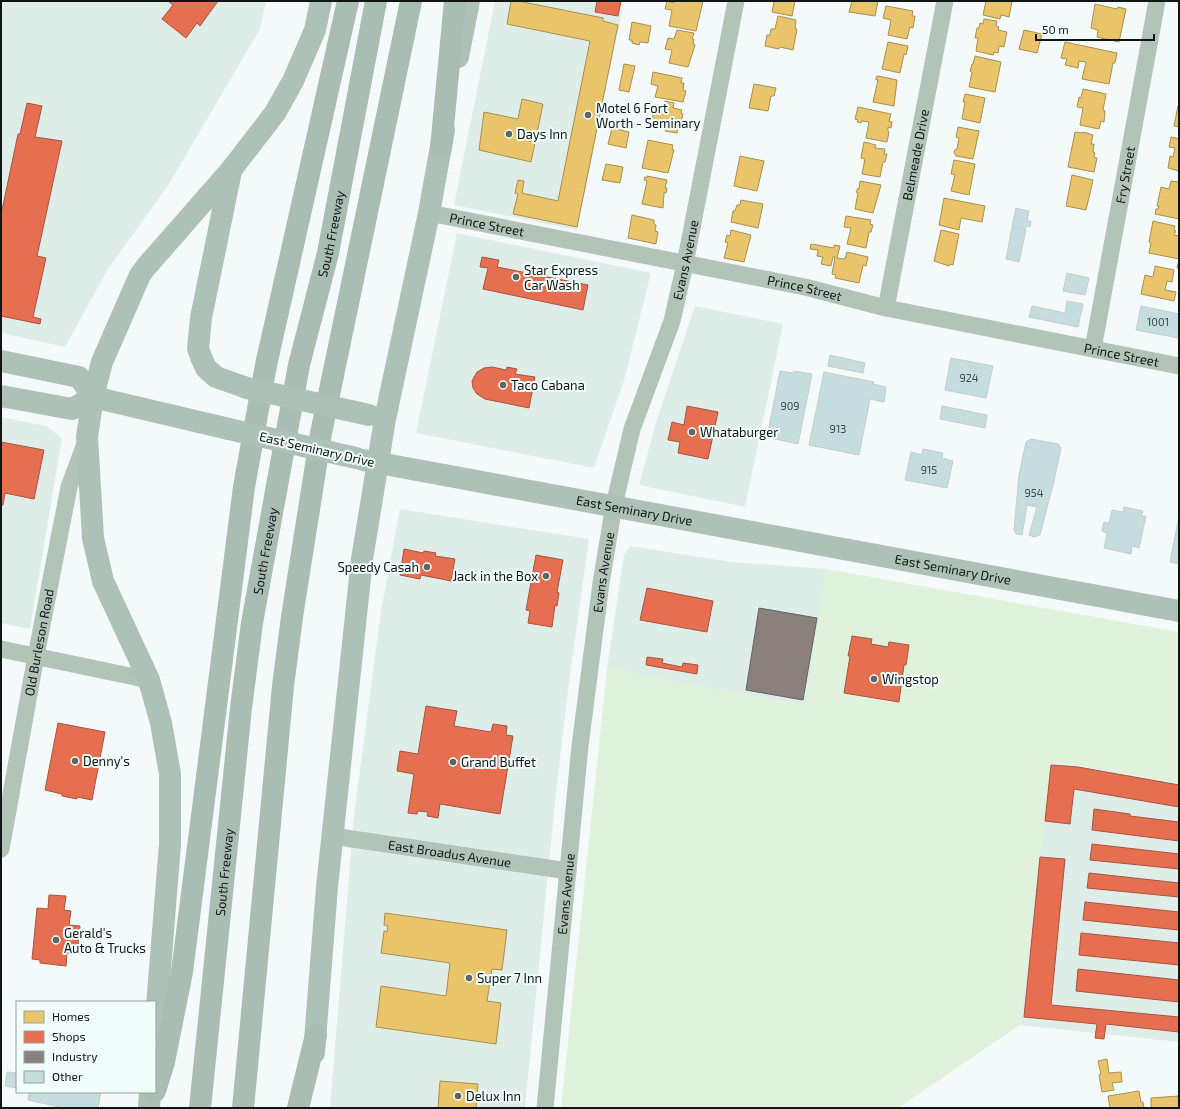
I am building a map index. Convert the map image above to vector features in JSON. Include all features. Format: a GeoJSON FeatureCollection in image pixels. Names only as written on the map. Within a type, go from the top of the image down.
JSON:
{"type":"FeatureCollection","features":[{"type":"Feature","properties":{"kind":"highway"},"geometry":{"type":"LineString","coordinates":[[156,1089],[164,1062],[182,972],[244,487],[266,365],[348,1]]}},
{"type":"Feature","properties":{"kind":"highway","name":"South Freeway"},"geometry":{"type":"LineString","coordinates":[[200,1108],[241,708],[252,623],[299,365],[328,252],[376,1]]}},
{"type":"Feature","properties":{"kind":"highway"},"geometry":{"type":"LineString","coordinates":[[243,1108],[282,686],[292,617],[321,433],[411,1]]}},
{"type":"Feature","properties":{"kind":"highway"},"geometry":{"type":"LineString","coordinates":[[440,148],[455,1]]}},
{"type":"Feature","properties":{"kind":"highway"},"geometry":{"type":"LineString","coordinates":[[298,1108],[316,1035]]}},
{"type":"Feature","properties":{"kind":"highway"},"geometry":{"type":"LineString","coordinates":[[149,1108],[155,1093]]}},
{"type":"Feature","properties":{"kind":"main road"},"geometry":{"type":"LineString","coordinates":[[156,1019],[170,844],[170,774],[161,723],[149,680],[102,581],[93,538],[87,437],[93,397],[102,362],[140,275],[231,170],[275,114],[293,81],[315,30],[321,1]]}},
{"type":"Feature","properties":{"kind":"main road"},"geometry":{"type":"LineString","coordinates":[[308,1108],[316,1035],[322,937],[362,559],[378,463],[377,417],[429,212],[469,1]]}},
{"type":"Feature","properties":{"kind":"main road"},"geometry":{"type":"LineString","coordinates":[[231,170],[201,318],[198,348],[206,368],[216,377],[246,388],[377,417]]}},
{"type":"Feature","properties":{"kind":"main road"},"geometry":{"type":"LineString","coordinates":[[1,361],[79,377],[93,397]]}},
{"type":"Feature","properties":{"kind":"main road"},"geometry":{"type":"LineString","coordinates":[[1,396],[72,409],[93,397]]}},
{"type":"Feature","properties":{"kind":"main road","name":"East Seminary Drive"},"geometry":{"type":"LineString","coordinates":[[93,397],[378,463],[1179,611]]}},
{"type":"Feature","properties":{"kind":"main road"},"geometry":{"type":"LineString","coordinates":[[149,1108],[150,1093]]}},
{"type":"Feature","properties":{"kind":"street","name":"Evans Avenue"},"geometry":{"type":"LineString","coordinates":[[545,1108],[584,711],[601,583],[614,506],[632,429],[672,321],[685,264],[736,1]]}},
{"type":"Feature","properties":{"kind":"street","name":"Belmeade Drive"},"geometry":{"type":"LineString","coordinates":[[886,308],[945,1]]}},
{"type":"Feature","properties":{"kind":"street","name":"Fry Street"},"geometry":{"type":"LineString","coordinates":[[1093,349],[1158,1]]}},
{"type":"Feature","properties":{"kind":"street","name":"Prince Street"},"geometry":{"type":"LineString","coordinates":[[429,212],[805,287],[886,308],[1179,366]]}},
{"type":"Feature","properties":{"kind":"street","name":"Old Burleson Road"},"geometry":{"type":"LineString","coordinates":[[1,849],[36,656],[69,487],[87,437]]}},
{"type":"Feature","properties":{"kind":"street"},"geometry":{"type":"LineString","coordinates":[[1,648],[149,680]]}},
{"type":"Feature","properties":{"kind":"street","name":"East Broadus Avenue"},"geometry":{"type":"LineString","coordinates":[[332,836],[568,871]]}},
{"type":"Feature","properties":{"kind":"shaded area"},"geometry":{"type":"Polygon","coordinates":[[[1,1],[266,1],[260,29],[169,184],[108,269],[65,347],[1,333],[1,1]]]}},
{"type":"Feature","properties":{"kind":"shaded area"},"geometry":{"type":"Polygon","coordinates":[[[495,1],[624,1],[577,230],[454,205],[495,1]]]}},
{"type":"Feature","properties":{"kind":"shaded area"},"geometry":{"type":"Polygon","coordinates":[[[457,233],[651,273],[625,377],[594,468],[416,433],[457,233]]]}},
{"type":"Feature","properties":{"kind":"shaded area"},"geometry":{"type":"Polygon","coordinates":[[[695,306],[783,324],[745,507],[639,485],[657,419],[695,306]]]}},
{"type":"Feature","properties":{"kind":"shaded area"},"geometry":{"type":"Polygon","coordinates":[[[1,417],[46,426],[62,438],[30,629],[1,623],[1,417]]]}},
{"type":"Feature","properties":{"kind":"shaded area"},"geometry":{"type":"Polygon","coordinates":[[[400,509],[589,539],[569,682],[555,802],[525,1108],[330,1108],[354,815],[381,611],[400,509]]]}},
{"type":"Feature","properties":{"kind":"shaded area"},"geometry":{"type":"Polygon","coordinates":[[[630,546],[732,562],[826,569],[806,706],[607,668],[624,555],[630,546]]]}},
{"type":"Feature","properties":{"kind":"shaded area"},"geometry":{"type":"Polygon","coordinates":[[[1051,762],[1179,783],[1179,1042],[1020,1025],[1051,762]]]}},
{"type":"Feature","properties":{"kind":"green space"},"geometry":{"type":"Polygon","coordinates":[[[826,569],[1179,632],[1179,783],[1051,762],[1020,1025],[898,1108],[561,1108],[607,668],[805,706],[826,569]]]}},
{"type":"Feature","properties":{"kind":"building: Homes","name":"Motel 6 Fort Worth - Seminary"},"geometry":{"type":"Polygon","coordinates":[[[511,1],[518,1],[603,18],[603,21],[618,25],[577,227],[513,214],[518,194],[515,193],[518,180],[524,181],[522,193],[558,201],[590,41],[507,24],[511,1]]]}},
{"type":"Feature","properties":{"kind":"building: Homes"},"geometry":{"type":"Polygon","coordinates":[[[667,1],[674,3],[675,1],[703,1],[696,31],[669,26],[672,10],[665,9],[667,1]]]}},
{"type":"Feature","properties":{"kind":"building: Homes"},"geometry":{"type":"Polygon","coordinates":[[[795,1],[792,16],[772,12],[774,2],[795,1]]]}},
{"type":"Feature","properties":{"kind":"building: Homes"},"geometry":{"type":"Polygon","coordinates":[[[852,1],[878,1],[875,16],[849,12],[852,1]]]}},
{"type":"Feature","properties":{"kind":"building: Homes"},"geometry":{"type":"Polygon","coordinates":[[[986,1],[1012,1],[1009,17],[1001,15],[1000,19],[983,15],[986,1]]]}},
{"type":"Feature","properties":{"kind":"building: Homes"},"geometry":{"type":"Polygon","coordinates":[[[1095,4],[1117,9],[1118,7],[1126,9],[1119,42],[1097,37],[1098,30],[1091,28],[1095,4]]]}},
{"type":"Feature","properties":{"kind":"building: Homes"},"geometry":{"type":"Polygon","coordinates":[[[886,6],[913,11],[912,16],[915,16],[913,28],[910,27],[907,39],[888,35],[891,20],[883,18],[886,6]]]}},
{"type":"Feature","properties":{"kind":"building: Homes"},"geometry":{"type":"Polygon","coordinates":[[[778,16],[796,20],[795,29],[797,29],[793,50],[765,46],[767,35],[770,35],[771,29],[775,29],[778,16]]]}},
{"type":"Feature","properties":{"kind":"building: Homes"},"geometry":{"type":"Polygon","coordinates":[[[984,19],[997,21],[996,26],[999,27],[998,30],[1007,32],[1004,47],[999,46],[998,53],[994,52],[993,55],[976,51],[978,38],[975,38],[977,28],[979,28],[980,23],[983,24],[984,19]]]}},
{"type":"Feature","properties":{"kind":"building: Homes"},"geometry":{"type":"Polygon","coordinates":[[[632,22],[651,26],[648,43],[640,42],[639,45],[632,43],[632,40],[629,40],[632,22]]]}},
{"type":"Feature","properties":{"kind":"building: Homes"},"geometry":{"type":"Polygon","coordinates":[[[677,30],[694,33],[692,39],[694,39],[693,44],[695,45],[688,67],[669,63],[672,50],[665,49],[668,38],[674,39],[677,30]]]}},
{"type":"Feature","properties":{"kind":"building: Homes"},"geometry":{"type":"Polygon","coordinates":[[[1024,30],[1042,34],[1037,53],[1019,49],[1024,30]]]}},
{"type":"Feature","properties":{"kind":"building: Homes"},"geometry":{"type":"Polygon","coordinates":[[[888,42],[908,46],[906,55],[904,54],[900,73],[882,69],[888,42]]]}},
{"type":"Feature","properties":{"kind":"building: Homes"},"geometry":{"type":"Polygon","coordinates":[[[1065,42],[1117,53],[1115,63],[1113,63],[1109,84],[1082,79],[1086,62],[1079,61],[1078,68],[1065,65],[1067,59],[1061,58],[1065,42]]]}},
{"type":"Feature","properties":{"kind":"building: Homes"},"geometry":{"type":"Polygon","coordinates":[[[975,56],[1001,62],[995,92],[969,87],[972,72],[970,71],[975,56]]]}},
{"type":"Feature","properties":{"kind":"building: Homes"},"geometry":{"type":"Polygon","coordinates":[[[624,64],[635,66],[629,92],[619,90],[624,64]]]}},
{"type":"Feature","properties":{"kind":"building: Homes"},"geometry":{"type":"Polygon","coordinates":[[[653,72],[682,78],[681,83],[684,83],[683,90],[686,91],[683,102],[655,97],[658,86],[651,84],[653,72]]]}},
{"type":"Feature","properties":{"kind":"building: Homes"},"geometry":{"type":"Polygon","coordinates":[[[878,76],[897,80],[894,106],[873,102],[878,80],[876,80],[876,77],[878,76]]]}},
{"type":"Feature","properties":{"kind":"building: Homes"},"geometry":{"type":"Polygon","coordinates":[[[754,84],[776,88],[774,96],[771,96],[768,111],[749,108],[754,84]]]}},
{"type":"Feature","properties":{"kind":"building: Homes"},"geometry":{"type":"Polygon","coordinates":[[[1083,89],[1106,94],[1103,110],[1105,111],[1104,122],[1101,121],[1099,129],[1080,125],[1083,108],[1077,107],[1079,97],[1081,98],[1083,89]]]}},
{"type":"Feature","properties":{"kind":"building: Homes"},"geometry":{"type":"Polygon","coordinates":[[[965,94],[985,98],[980,123],[962,119],[965,94]]]}},
{"type":"Feature","properties":{"kind":"building: Homes","name":"Days Inn"},"geometry":{"type":"Polygon","coordinates":[[[522,99],[543,104],[531,162],[479,150],[484,112],[518,119],[522,99]]]}},
{"type":"Feature","properties":{"kind":"building: Homes"},"geometry":{"type":"Polygon","coordinates":[[[665,101],[674,103],[673,108],[682,110],[681,113],[683,114],[681,123],[679,122],[677,133],[665,131],[666,127],[651,124],[655,105],[664,106],[665,101]]]}},
{"type":"Feature","properties":{"kind":"building: Homes"},"geometry":{"type":"Polygon","coordinates":[[[1179,106],[1179,127],[1174,126],[1179,106]]]}},
{"type":"Feature","properties":{"kind":"building: Homes"},"geometry":{"type":"Polygon","coordinates":[[[858,107],[891,114],[889,121],[892,122],[891,128],[888,127],[889,132],[887,142],[866,138],[869,122],[857,122],[858,120],[855,119],[858,107]]]}},
{"type":"Feature","properties":{"kind":"building: Homes"},"geometry":{"type":"Polygon","coordinates":[[[958,127],[979,131],[973,159],[956,156],[954,152],[957,149],[959,138],[956,137],[958,127]]]}},
{"type":"Feature","properties":{"kind":"building: Homes"},"geometry":{"type":"Polygon","coordinates":[[[612,128],[629,132],[626,148],[608,144],[612,128]]]}},
{"type":"Feature","properties":{"kind":"building: Homes"},"geometry":{"type":"Polygon","coordinates":[[[1075,132],[1083,132],[1093,135],[1091,144],[1094,144],[1094,157],[1097,158],[1094,172],[1068,167],[1075,132]]]}},
{"type":"Feature","properties":{"kind":"building: Homes"},"geometry":{"type":"Polygon","coordinates":[[[1171,137],[1179,139],[1179,171],[1168,168],[1170,156],[1173,157],[1175,148],[1169,147],[1171,137]]]}},
{"type":"Feature","properties":{"kind":"building: Homes"},"geometry":{"type":"Polygon","coordinates":[[[648,140],[673,145],[672,150],[674,150],[668,173],[642,168],[648,140]]]}},
{"type":"Feature","properties":{"kind":"building: Homes"},"geometry":{"type":"Polygon","coordinates":[[[864,142],[876,145],[875,148],[885,149],[884,154],[887,154],[885,162],[883,162],[880,177],[862,174],[865,159],[861,158],[864,142]]]}},
{"type":"Feature","properties":{"kind":"building: Homes"},"geometry":{"type":"Polygon","coordinates":[[[740,156],[764,161],[757,191],[734,186],[740,156]]]}},
{"type":"Feature","properties":{"kind":"building: Homes"},"geometry":{"type":"Polygon","coordinates":[[[954,160],[975,164],[969,195],[951,191],[955,175],[951,174],[954,160]]]}},
{"type":"Feature","properties":{"kind":"building: Homes"},"geometry":{"type":"Polygon","coordinates":[[[606,164],[623,167],[620,183],[602,180],[606,164]]]}},
{"type":"Feature","properties":{"kind":"building: Homes"},"geometry":{"type":"Polygon","coordinates":[[[1072,175],[1093,180],[1086,210],[1066,206],[1072,175]]]}},
{"type":"Feature","properties":{"kind":"building: Homes"},"geometry":{"type":"Polygon","coordinates":[[[647,176],[667,180],[663,208],[642,204],[647,181],[644,180],[647,176]]]}},
{"type":"Feature","properties":{"kind":"building: Homes"},"geometry":{"type":"Polygon","coordinates":[[[860,181],[881,185],[873,213],[855,209],[858,193],[856,192],[858,188],[859,189],[860,181]]]}},
{"type":"Feature","properties":{"kind":"building: Homes"},"geometry":{"type":"Polygon","coordinates":[[[1171,181],[1179,182],[1179,219],[1155,214],[1156,209],[1158,209],[1159,206],[1157,206],[1161,187],[1169,189],[1171,181]]]}},
{"type":"Feature","properties":{"kind":"building: Homes"},"geometry":{"type":"Polygon","coordinates":[[[944,198],[985,206],[982,222],[961,218],[959,230],[939,225],[944,198]]]}},
{"type":"Feature","properties":{"kind":"building: Homes"},"geometry":{"type":"Polygon","coordinates":[[[741,200],[763,204],[758,228],[731,222],[733,211],[735,211],[737,205],[740,205],[741,200]]]}},
{"type":"Feature","properties":{"kind":"building: Homes"},"geometry":{"type":"Polygon","coordinates":[[[632,215],[654,220],[654,224],[656,225],[655,231],[658,232],[656,244],[628,238],[632,215]]]}},
{"type":"Feature","properties":{"kind":"building: Homes"},"geometry":{"type":"Polygon","coordinates":[[[846,216],[871,220],[870,224],[873,225],[871,232],[869,232],[866,248],[847,244],[851,228],[844,227],[846,216]]]}},
{"type":"Feature","properties":{"kind":"building: Homes"},"geometry":{"type":"Polygon","coordinates":[[[1153,221],[1175,226],[1174,230],[1176,231],[1174,235],[1179,236],[1179,259],[1149,253],[1151,243],[1149,242],[1153,221]]]}},
{"type":"Feature","properties":{"kind":"building: Homes"},"geometry":{"type":"Polygon","coordinates":[[[731,230],[751,235],[744,262],[724,258],[728,243],[725,242],[727,235],[730,236],[731,230]]]}},
{"type":"Feature","properties":{"kind":"building: Homes"},"geometry":{"type":"Polygon","coordinates":[[[941,230],[959,234],[953,265],[950,264],[949,266],[934,261],[941,230]]]}},
{"type":"Feature","properties":{"kind":"building: Homes"},"geometry":{"type":"Polygon","coordinates":[[[811,244],[834,248],[834,245],[840,246],[837,258],[845,259],[847,252],[868,257],[866,266],[863,265],[859,283],[835,278],[836,275],[832,274],[835,257],[833,257],[831,266],[821,264],[823,257],[817,256],[818,250],[810,249],[811,244]]]}},
{"type":"Feature","properties":{"kind":"building: Homes"},"geometry":{"type":"Polygon","coordinates":[[[1155,266],[1174,270],[1172,282],[1167,281],[1165,290],[1176,292],[1174,301],[1141,294],[1145,275],[1153,277],[1155,266]]]}},
{"type":"Feature","properties":{"kind":"building: Homes","name":"Super 7 Inn"},"geometry":{"type":"Polygon","coordinates":[[[385,913],[507,930],[502,970],[492,969],[487,1001],[501,1003],[496,1044],[376,1027],[381,986],[446,996],[450,963],[381,953],[384,931],[387,932],[388,926],[384,925],[385,913]]]}},
{"type":"Feature","properties":{"kind":"building: Homes"},"geometry":{"type":"Polygon","coordinates":[[[1107,1059],[1109,1073],[1121,1072],[1122,1082],[1112,1083],[1114,1090],[1102,1092],[1099,1075],[1101,1074],[1098,1061],[1107,1059]]]}},
{"type":"Feature","properties":{"kind":"building: Homes","name":"Delux Inn"},"geometry":{"type":"Polygon","coordinates":[[[440,1081],[478,1084],[476,1108],[438,1108],[440,1081]]]}},
{"type":"Feature","properties":{"kind":"building: Homes"},"geometry":{"type":"Polygon","coordinates":[[[1139,1091],[1144,1108],[1110,1108],[1108,1096],[1139,1091]]]}},
{"type":"Feature","properties":{"kind":"building: Homes"},"geometry":{"type":"Polygon","coordinates":[[[1179,1096],[1179,1108],[1151,1108],[1151,1098],[1179,1096]]]}},
{"type":"Feature","properties":{"kind":"building: Shops"},"geometry":{"type":"Polygon","coordinates":[[[168,1],[218,1],[200,26],[197,23],[186,38],[162,19],[173,5],[168,1]]]}},
{"type":"Feature","properties":{"kind":"building: Shops"},"geometry":{"type":"Polygon","coordinates":[[[597,1],[621,1],[618,16],[595,12],[597,1]]]}},
{"type":"Feature","properties":{"kind":"building: Shops"},"geometry":{"type":"Polygon","coordinates":[[[27,103],[42,106],[35,137],[62,141],[37,256],[46,258],[33,317],[41,319],[40,324],[1,316],[1,215],[18,134],[20,134],[27,103]]]}},
{"type":"Feature","properties":{"kind":"building: Shops","name":"Star Express Car Wash"},"geometry":{"type":"Polygon","coordinates":[[[482,257],[499,260],[497,267],[588,285],[583,310],[483,289],[488,268],[480,267],[482,257]]]}},
{"type":"Feature","properties":{"kind":"building: Shops","name":"Taco Cabana"},"geometry":{"type":"Polygon","coordinates":[[[492,367],[506,370],[507,367],[517,369],[515,374],[535,377],[529,408],[485,399],[477,394],[473,388],[472,381],[477,372],[484,368],[492,367]]]}},
{"type":"Feature","properties":{"kind":"building: Shops","name":"Whataburger"},"geometry":{"type":"Polygon","coordinates":[[[687,406],[718,412],[708,459],[678,453],[680,442],[668,440],[672,422],[684,425],[687,406]]]}},
{"type":"Feature","properties":{"kind":"building: Shops"},"geometry":{"type":"Polygon","coordinates":[[[1,442],[44,450],[34,499],[5,493],[3,505],[1,505],[1,442]]]}},
{"type":"Feature","properties":{"kind":"building: Shops","name":"Speedy Casah"},"geometry":{"type":"Polygon","coordinates":[[[404,549],[423,553],[424,551],[436,553],[435,556],[455,559],[451,581],[421,575],[420,579],[400,575],[404,549]]]}},
{"type":"Feature","properties":{"kind":"building: Shops","name":"Jack in the Box"},"geometry":{"type":"Polygon","coordinates":[[[536,555],[563,560],[557,592],[559,593],[557,606],[555,605],[552,627],[528,623],[530,611],[526,610],[536,555]]]}},
{"type":"Feature","properties":{"kind":"building: Shops"},"geometry":{"type":"Polygon","coordinates":[[[647,588],[713,601],[707,632],[640,620],[647,588]]]}},
{"type":"Feature","properties":{"kind":"building: Shops","name":"Wingstop"},"geometry":{"type":"Polygon","coordinates":[[[852,636],[872,639],[871,644],[888,647],[889,642],[909,645],[906,665],[904,665],[899,702],[844,693],[852,636]]]}},
{"type":"Feature","properties":{"kind":"building: Shops"},"geometry":{"type":"Polygon","coordinates":[[[647,657],[663,659],[662,663],[682,667],[683,663],[698,665],[697,674],[646,665],[647,657]]]}},
{"type":"Feature","properties":{"kind":"building: Shops","name":"Grand Buffet"},"geometry":{"type":"Polygon","coordinates":[[[426,706],[457,711],[454,726],[491,732],[493,724],[507,726],[506,735],[513,736],[500,814],[440,804],[438,818],[427,816],[428,812],[418,811],[417,814],[408,813],[414,774],[397,771],[400,751],[418,754],[426,706]]]}},
{"type":"Feature","properties":{"kind":"building: Shops","name":"Denny's"},"geometry":{"type":"Polygon","coordinates":[[[58,723],[105,732],[92,800],[62,796],[62,794],[45,790],[58,723]]]}},
{"type":"Feature","properties":{"kind":"building: Shops"},"geometry":{"type":"Polygon","coordinates":[[[1051,765],[1078,767],[1179,785],[1179,807],[1074,789],[1070,824],[1045,821],[1051,765]]]}},
{"type":"Feature","properties":{"kind":"building: Shops"},"geometry":{"type":"Polygon","coordinates":[[[1094,809],[1130,814],[1130,816],[1179,822],[1179,841],[1092,830],[1094,809]]]}},
{"type":"Feature","properties":{"kind":"building: Shops"},"geometry":{"type":"Polygon","coordinates":[[[1092,844],[1179,854],[1179,869],[1090,860],[1092,844]]]}},
{"type":"Feature","properties":{"kind":"building: Shops"},"geometry":{"type":"Polygon","coordinates":[[[1040,857],[1065,859],[1051,1005],[1179,1017],[1179,1032],[1106,1024],[1104,1039],[1095,1038],[1097,1024],[1024,1017],[1040,857]]]}},
{"type":"Feature","properties":{"kind":"building: Shops"},"geometry":{"type":"Polygon","coordinates":[[[1089,873],[1179,883],[1179,897],[1087,888],[1089,873]]]}},
{"type":"Feature","properties":{"kind":"building: Shops","name":"Gerald's Auto & Trucks"},"geometry":{"type":"Polygon","coordinates":[[[49,895],[66,896],[64,910],[71,911],[69,925],[80,926],[77,954],[67,953],[66,966],[40,963],[40,960],[32,959],[37,908],[48,909],[49,895]]]}},
{"type":"Feature","properties":{"kind":"building: Shops"},"geometry":{"type":"Polygon","coordinates":[[[1085,902],[1179,912],[1179,930],[1083,920],[1085,902]]]}},
{"type":"Feature","properties":{"kind":"building: Shops"},"geometry":{"type":"Polygon","coordinates":[[[1081,933],[1179,943],[1179,965],[1079,955],[1081,933]]]}},
{"type":"Feature","properties":{"kind":"building: Shops"},"geometry":{"type":"Polygon","coordinates":[[[1078,969],[1179,980],[1179,1002],[1076,991],[1078,969]]]}},
{"type":"Feature","properties":{"kind":"building: Industry"},"geometry":{"type":"Polygon","coordinates":[[[759,608],[817,618],[803,700],[746,690],[759,608]]]}},
{"type":"Feature","properties":{"kind":"building: Other"},"geometry":{"type":"Polygon","coordinates":[[[1016,208],[1029,211],[1027,221],[1031,221],[1030,227],[1026,226],[1025,229],[1012,226],[1016,208]]]}},
{"type":"Feature","properties":{"kind":"building: Other"},"geometry":{"type":"Polygon","coordinates":[[[1012,227],[1026,230],[1019,262],[1006,259],[1012,227]]]}},
{"type":"Feature","properties":{"kind":"building: Other"},"geometry":{"type":"Polygon","coordinates":[[[1067,273],[1089,278],[1085,295],[1063,291],[1067,273]]]}},
{"type":"Feature","properties":{"kind":"building: Other"},"geometry":{"type":"Polygon","coordinates":[[[1067,301],[1083,304],[1078,327],[1029,317],[1032,306],[1065,313],[1067,301]]]}},
{"type":"Feature","properties":{"kind":"building: Other"},"geometry":{"type":"Polygon","coordinates":[[[1141,306],[1179,314],[1179,338],[1136,330],[1141,306]]]}},
{"type":"Feature","properties":{"kind":"building: Other"},"geometry":{"type":"Polygon","coordinates":[[[830,355],[865,363],[863,373],[828,366],[830,355]]]}},
{"type":"Feature","properties":{"kind":"building: Other"},"geometry":{"type":"Polygon","coordinates":[[[951,358],[993,366],[986,398],[945,390],[951,358]]]}},
{"type":"Feature","properties":{"kind":"building: Other"},"geometry":{"type":"Polygon","coordinates":[[[780,371],[794,373],[794,371],[812,374],[798,444],[767,437],[780,371]]]}},
{"type":"Feature","properties":{"kind":"building: Other"},"geometry":{"type":"Polygon","coordinates":[[[824,372],[874,382],[873,384],[886,387],[884,402],[870,399],[859,455],[809,445],[824,372]]]}},
{"type":"Feature","properties":{"kind":"building: Other"},"geometry":{"type":"Polygon","coordinates":[[[942,406],[987,415],[985,428],[940,419],[942,406]]]}},
{"type":"Feature","properties":{"kind":"building: Other"},"geometry":{"type":"Polygon","coordinates":[[[1031,439],[1058,444],[1061,448],[1040,535],[1034,537],[1029,535],[1037,507],[1027,505],[1022,535],[1016,534],[1014,530],[1019,475],[1026,442],[1031,439]]]}},
{"type":"Feature","properties":{"kind":"building: Other"},"geometry":{"type":"Polygon","coordinates":[[[923,449],[943,453],[942,458],[953,461],[947,488],[905,480],[911,452],[922,455],[923,449]]]}},
{"type":"Feature","properties":{"kind":"building: Other"},"geometry":{"type":"Polygon","coordinates":[[[1124,507],[1143,511],[1141,516],[1146,516],[1139,548],[1132,546],[1131,554],[1104,548],[1107,533],[1102,531],[1104,522],[1109,523],[1112,510],[1123,512],[1124,507]]]}},
{"type":"Feature","properties":{"kind":"building: Other"},"geometry":{"type":"Polygon","coordinates":[[[1179,516],[1179,564],[1170,562],[1179,516]]]}},
{"type":"Feature","properties":{"kind":"building: Other"},"geometry":{"type":"Polygon","coordinates":[[[7,1072],[16,1073],[16,1088],[5,1086],[7,1072]]]}},
{"type":"Feature","properties":{"kind":"building: Other"},"geometry":{"type":"Polygon","coordinates":[[[29,1093],[101,1093],[98,1108],[64,1108],[28,1100],[29,1093]]]}},
{"type":"Feature","properties":{"kind":"place","name":"Motel 6 Fort Worth - Seminary"},"geometry":{"type":"Point","coordinates":[588,115]}},
{"type":"Feature","properties":{"kind":"place","name":"Days Inn"},"geometry":{"type":"Point","coordinates":[509,134]}},
{"type":"Feature","properties":{"kind":"place","name":"Star Express Car Wash"},"geometry":{"type":"Point","coordinates":[516,277]}},
{"type":"Feature","properties":{"kind":"place","name":"Taco Cabana"},"geometry":{"type":"Point","coordinates":[503,385]}},
{"type":"Feature","properties":{"kind":"place","name":"Whataburger"},"geometry":{"type":"Point","coordinates":[692,432]}},
{"type":"Feature","properties":{"kind":"place","name":"Speedy Casah"},"geometry":{"type":"Point","coordinates":[427,567]}},
{"type":"Feature","properties":{"kind":"place","name":"Jack in the Box"},"geometry":{"type":"Point","coordinates":[546,576]}},
{"type":"Feature","properties":{"kind":"place","name":"Wingstop"},"geometry":{"type":"Point","coordinates":[874,679]}},
{"type":"Feature","properties":{"kind":"place","name":"Denny's"},"geometry":{"type":"Point","coordinates":[75,761]}},
{"type":"Feature","properties":{"kind":"place","name":"Grand Buffet"},"geometry":{"type":"Point","coordinates":[453,762]}},
{"type":"Feature","properties":{"kind":"place","name":"Gerald's Auto & Trucks"},"geometry":{"type":"Point","coordinates":[56,940]}},
{"type":"Feature","properties":{"kind":"place","name":"Super 7 Inn"},"geometry":{"type":"Point","coordinates":[469,978]}},
{"type":"Feature","properties":{"kind":"place","name":"Delux Inn"},"geometry":{"type":"Point","coordinates":[458,1096]}}]}
